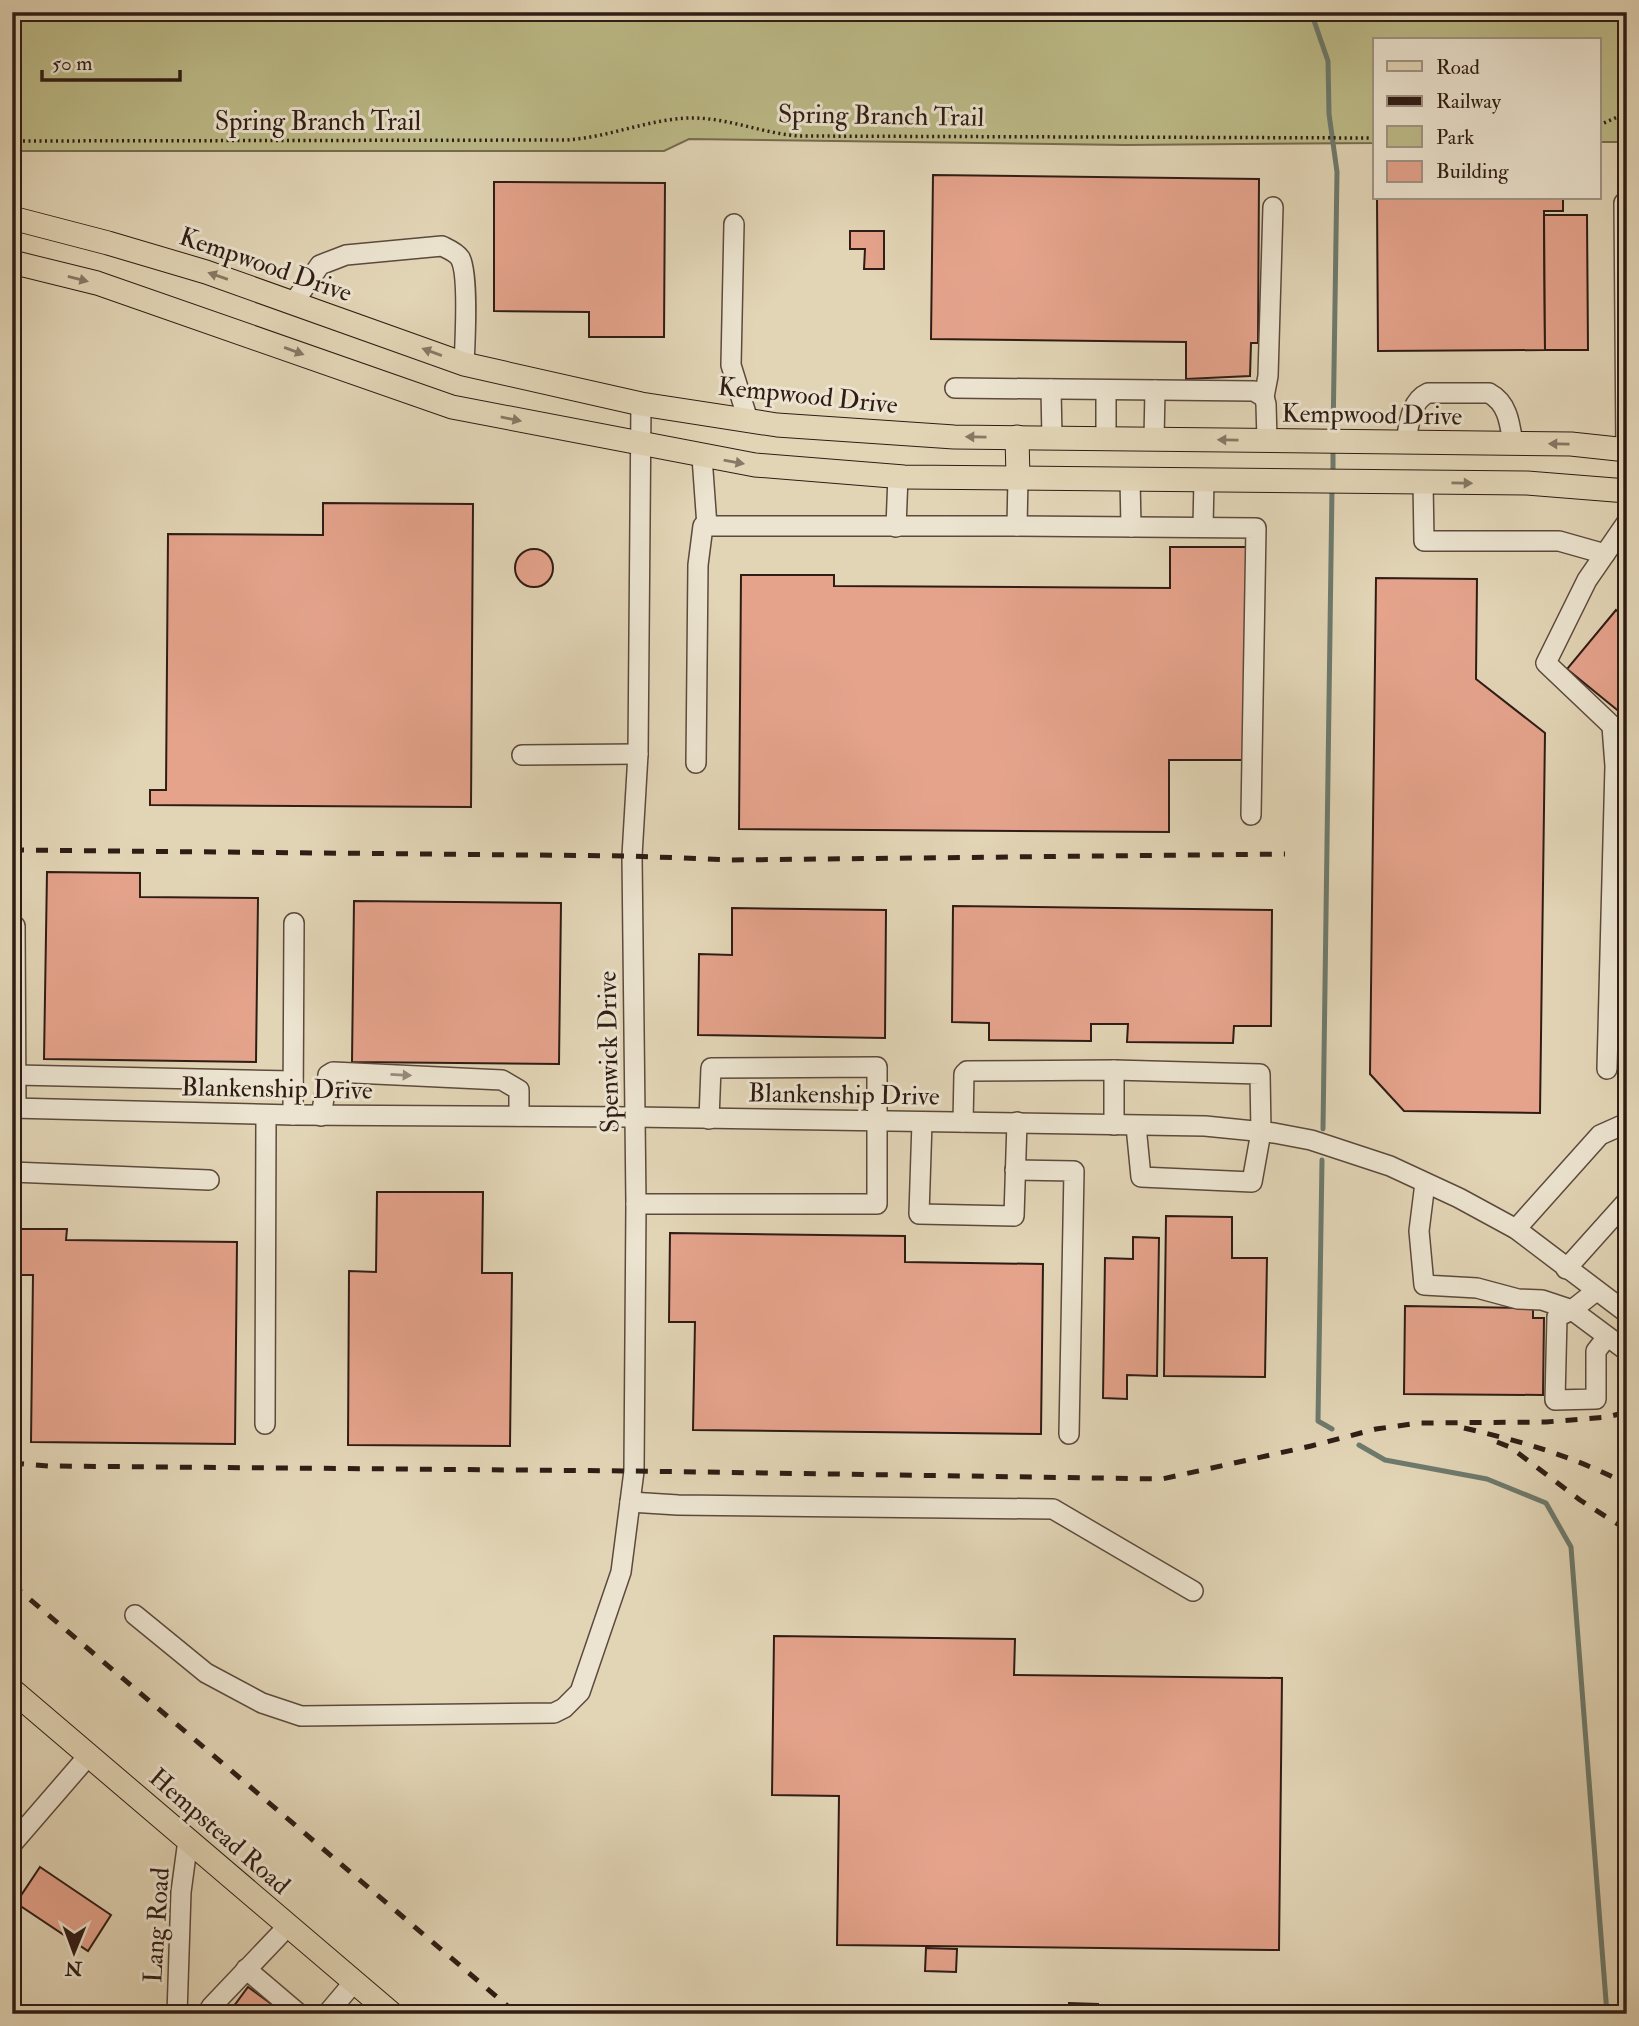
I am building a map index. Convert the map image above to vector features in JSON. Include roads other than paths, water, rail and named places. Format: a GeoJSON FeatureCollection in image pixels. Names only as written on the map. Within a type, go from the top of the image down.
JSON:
{"type":"FeatureCollection","features":[{"type":"Feature","properties":{"kind":"main road","name":"Kempwood Drive"},"geometry":{"type":"LineString","coordinates":[[12,218],[108,243],[294,302],[464,364],[641,404],[777,425],[954,437],[1571,444],[1626,450]]}},
{"type":"Feature","properties":{"kind":"main road"},"geometry":{"type":"LineString","coordinates":[[12,262],[97,283],[452,407],[755,466],[898,476],[1527,483],[1627,491]]}},
{"type":"Feature","properties":{"kind":"main road"},"geometry":{"type":"LineString","coordinates":[[1017,437],[1018,478]]}},
{"type":"Feature","properties":{"kind":"main road"},"geometry":{"type":"LineString","coordinates":[[1414,442],[1423,482]]}},
{"type":"Feature","properties":{"kind":"main road","name":"Hempstead Road"},"geometry":{"type":"LineString","coordinates":[[12,1690],[392,2014]]}},
{"type":"Feature","properties":{"kind":"street"},"geometry":{"type":"LineString","coordinates":[[1624,203],[1626,450]]}},
{"type":"Feature","properties":{"kind":"street"},"geometry":{"type":"LineString","coordinates":[[1267,441],[1264,397],[1268,376],[1273,207]]}},
{"type":"Feature","properties":{"kind":"street"},"geometry":{"type":"LineString","coordinates":[[734,224],[731,365],[748,420]]}},
{"type":"Feature","properties":{"kind":"street"},"geometry":{"type":"LineString","coordinates":[[294,302],[320,265],[346,255],[442,246],[451,249],[461,259],[466,326],[464,364]]}},
{"type":"Feature","properties":{"kind":"street"},"geometry":{"type":"LineString","coordinates":[[955,388],[1254,391],[1264,397]]}},
{"type":"Feature","properties":{"kind":"street"},"geometry":{"type":"LineString","coordinates":[[1051,389],[1052,438]]}},
{"type":"Feature","properties":{"kind":"street"},"geometry":{"type":"LineString","coordinates":[[1106,390],[1107,439]]}},
{"type":"Feature","properties":{"kind":"street"},"geometry":{"type":"LineString","coordinates":[[1154,439],[1155,390]]}},
{"type":"Feature","properties":{"kind":"street"},"geometry":{"type":"LineString","coordinates":[[1414,442],[1414,407],[1422,396],[1427,393],[1489,393],[1497,397],[1503,405],[1509,419],[1513,444]]}},
{"type":"Feature","properties":{"kind":"street","name":"Spenwick Drive"},"geometry":{"type":"LineString","coordinates":[[135,1615],[206,1674],[262,1703],[300,1716],[554,1713],[564,1708],[580,1692],[621,1572],[634,1471],[636,1204],[632,856],[638,754],[641,404]]}},
{"type":"Feature","properties":{"kind":"street"},"geometry":{"type":"LineString","coordinates":[[702,457],[707,526]]}},
{"type":"Feature","properties":{"kind":"street"},"geometry":{"type":"LineString","coordinates":[[896,527],[898,476]]}},
{"type":"Feature","properties":{"kind":"street"},"geometry":{"type":"LineString","coordinates":[[1017,526],[1018,478]]}},
{"type":"Feature","properties":{"kind":"street"},"geometry":{"type":"LineString","coordinates":[[1130,479],[1131,527]]}},
{"type":"Feature","properties":{"kind":"street"},"geometry":{"type":"LineString","coordinates":[[1203,480],[1203,527]]}},
{"type":"Feature","properties":{"kind":"street"},"geometry":{"type":"LineString","coordinates":[[1423,482],[1424,541],[1559,541],[1605,554]]}},
{"type":"Feature","properties":{"kind":"street"},"geometry":{"type":"LineString","coordinates":[[1627,522],[1587,580],[1546,663],[1627,740]]}},
{"type":"Feature","properties":{"kind":"street"},"geometry":{"type":"LineString","coordinates":[[696,763],[698,565],[702,526],[1256,527],[1251,816]]}},
{"type":"Feature","properties":{"kind":"street"},"geometry":{"type":"LineString","coordinates":[[1607,1069],[1615,766],[1612,726]]}},
{"type":"Feature","properties":{"kind":"street"},"geometry":{"type":"LineString","coordinates":[[522,755],[638,754]]}},
{"type":"Feature","properties":{"kind":"street"},"geometry":{"type":"LineString","coordinates":[[293,1115],[294,923]]}},
{"type":"Feature","properties":{"kind":"street"},"geometry":{"type":"LineString","coordinates":[[14,1108],[15,926]]}},
{"type":"Feature","properties":{"kind":"street"},"geometry":{"type":"LineString","coordinates":[[636,1204],[877,1204],[877,1066],[710,1068],[709,1119]]}},
{"type":"Feature","properties":{"kind":"street"},"geometry":{"type":"LineString","coordinates":[[1114,1070],[1114,1125]]}},
{"type":"Feature","properties":{"kind":"street"},"geometry":{"type":"LineString","coordinates":[[963,1122],[964,1074],[967,1071],[1114,1070],[1258,1073],[1261,1077],[1261,1132],[1252,1182],[1141,1177],[1136,1126]]}},
{"type":"Feature","properties":{"kind":"street"},"geometry":{"type":"LineString","coordinates":[[321,1116],[328,1075],[333,1072],[502,1080],[519,1090],[519,1116]]}},
{"type":"Feature","properties":{"kind":"street"},"geometry":{"type":"LineString","coordinates":[[16,1075],[293,1081]]}},
{"type":"Feature","properties":{"kind":"street","name":"Blankenship Drive"},"geometry":{"type":"LineString","coordinates":[[14,1108],[321,1116],[634,1116],[1017,1122],[1205,1126],[1261,1132],[1311,1140],[1390,1166],[1425,1183],[1516,1229],[1627,1313]]}},
{"type":"Feature","properties":{"kind":"street"},"geometry":{"type":"LineString","coordinates":[[265,1424],[266,1115]]}},
{"type":"Feature","properties":{"kind":"street"},"geometry":{"type":"LineString","coordinates":[[922,1122],[919,1214],[1014,1216],[1017,1122]]}},
{"type":"Feature","properties":{"kind":"street"},"geometry":{"type":"LineString","coordinates":[[1516,1229],[1600,1135],[1627,1124]]}},
{"type":"Feature","properties":{"kind":"street"},"geometry":{"type":"LineString","coordinates":[[1015,1170],[1074,1171],[1069,1434]]}},
{"type":"Feature","properties":{"kind":"street"},"geometry":{"type":"LineString","coordinates":[[12,1172],[209,1180]]}},
{"type":"Feature","properties":{"kind":"street"},"geometry":{"type":"LineString","coordinates":[[1425,1183],[1419,1231],[1424,1285],[1478,1288],[1518,1299],[1542,1300],[1572,1310],[1627,1352]]}},
{"type":"Feature","properties":{"kind":"street"},"geometry":{"type":"LineString","coordinates":[[1566,1269],[1627,1201]]}},
{"type":"Feature","properties":{"kind":"street"},"geometry":{"type":"LineString","coordinates":[[1596,1291],[1572,1310],[1557,1317],[1555,1400],[1596,1399],[1596,1351],[1607,1336]]}},
{"type":"Feature","properties":{"kind":"street"},"geometry":{"type":"LineString","coordinates":[[630,1502],[678,1505],[1053,1509],[1193,1591]]}},
{"type":"Feature","properties":{"kind":"street"},"geometry":{"type":"LineString","coordinates":[[12,1844],[89,1755]]}},
{"type":"Feature","properties":{"kind":"street","name":"Lang Road"},"geometry":{"type":"LineString","coordinates":[[177,2007],[181,1892],[188,1840]]}},
{"type":"Feature","properties":{"kind":"street"},"geometry":{"type":"LineString","coordinates":[[177,2007],[213,2010],[246,1969],[288,1926]]}},
{"type":"Feature","properties":{"kind":"street"},"geometry":{"type":"LineString","coordinates":[[246,1969],[299,2014]]}},
{"type":"Feature","properties":{"kind":"street"},"geometry":{"type":"LineString","coordinates":[[327,2014],[354,1982]]}},
{"type":"Feature","properties":{"kind":"waterway"},"geometry":{"type":"LineString","coordinates":[[1311,12],[1328,61],[1329,114],[1337,172],[1333,436]]}},
{"type":"Feature","properties":{"kind":"waterway"},"geometry":{"type":"LineString","coordinates":[[1333,446],[1333,474]]}},
{"type":"Feature","properties":{"kind":"waterway"},"geometry":{"type":"LineString","coordinates":[[1323,1129],[1332,488]]}},
{"type":"Feature","properties":{"kind":"waterway"},"geometry":{"type":"LineString","coordinates":[[1322,1160],[1318,1421],[1332,1429]]}},
{"type":"Feature","properties":{"kind":"waterway"},"geometry":{"type":"LineString","coordinates":[[1359,1445],[1385,1460],[1487,1479],[1546,1503],[1571,1547],[1607,2014]]}},
{"type":"Feature","properties":{"kind":"railway"},"geometry":{"type":"LineString","coordinates":[[12,850],[632,856],[731,860],[1285,854]]}},
{"type":"Feature","properties":{"kind":"railway"},"geometry":{"type":"LineString","coordinates":[[12,1463],[48,1466],[1162,1479],[1376,1429],[1419,1423],[1546,1422],[1607,1417],[1627,1412]]}},
{"type":"Feature","properties":{"kind":"railway"},"geometry":{"type":"LineString","coordinates":[[1464,1428],[1547,1451],[1587,1465],[1627,1484]]}},
{"type":"Feature","properties":{"kind":"railway"},"geometry":{"type":"LineString","coordinates":[[1497,1442],[1510,1447],[1580,1500],[1627,1530]]}},
{"type":"Feature","properties":{"kind":"railway"},"geometry":{"type":"LineString","coordinates":[[12,1584],[517,2014]]}}]}
